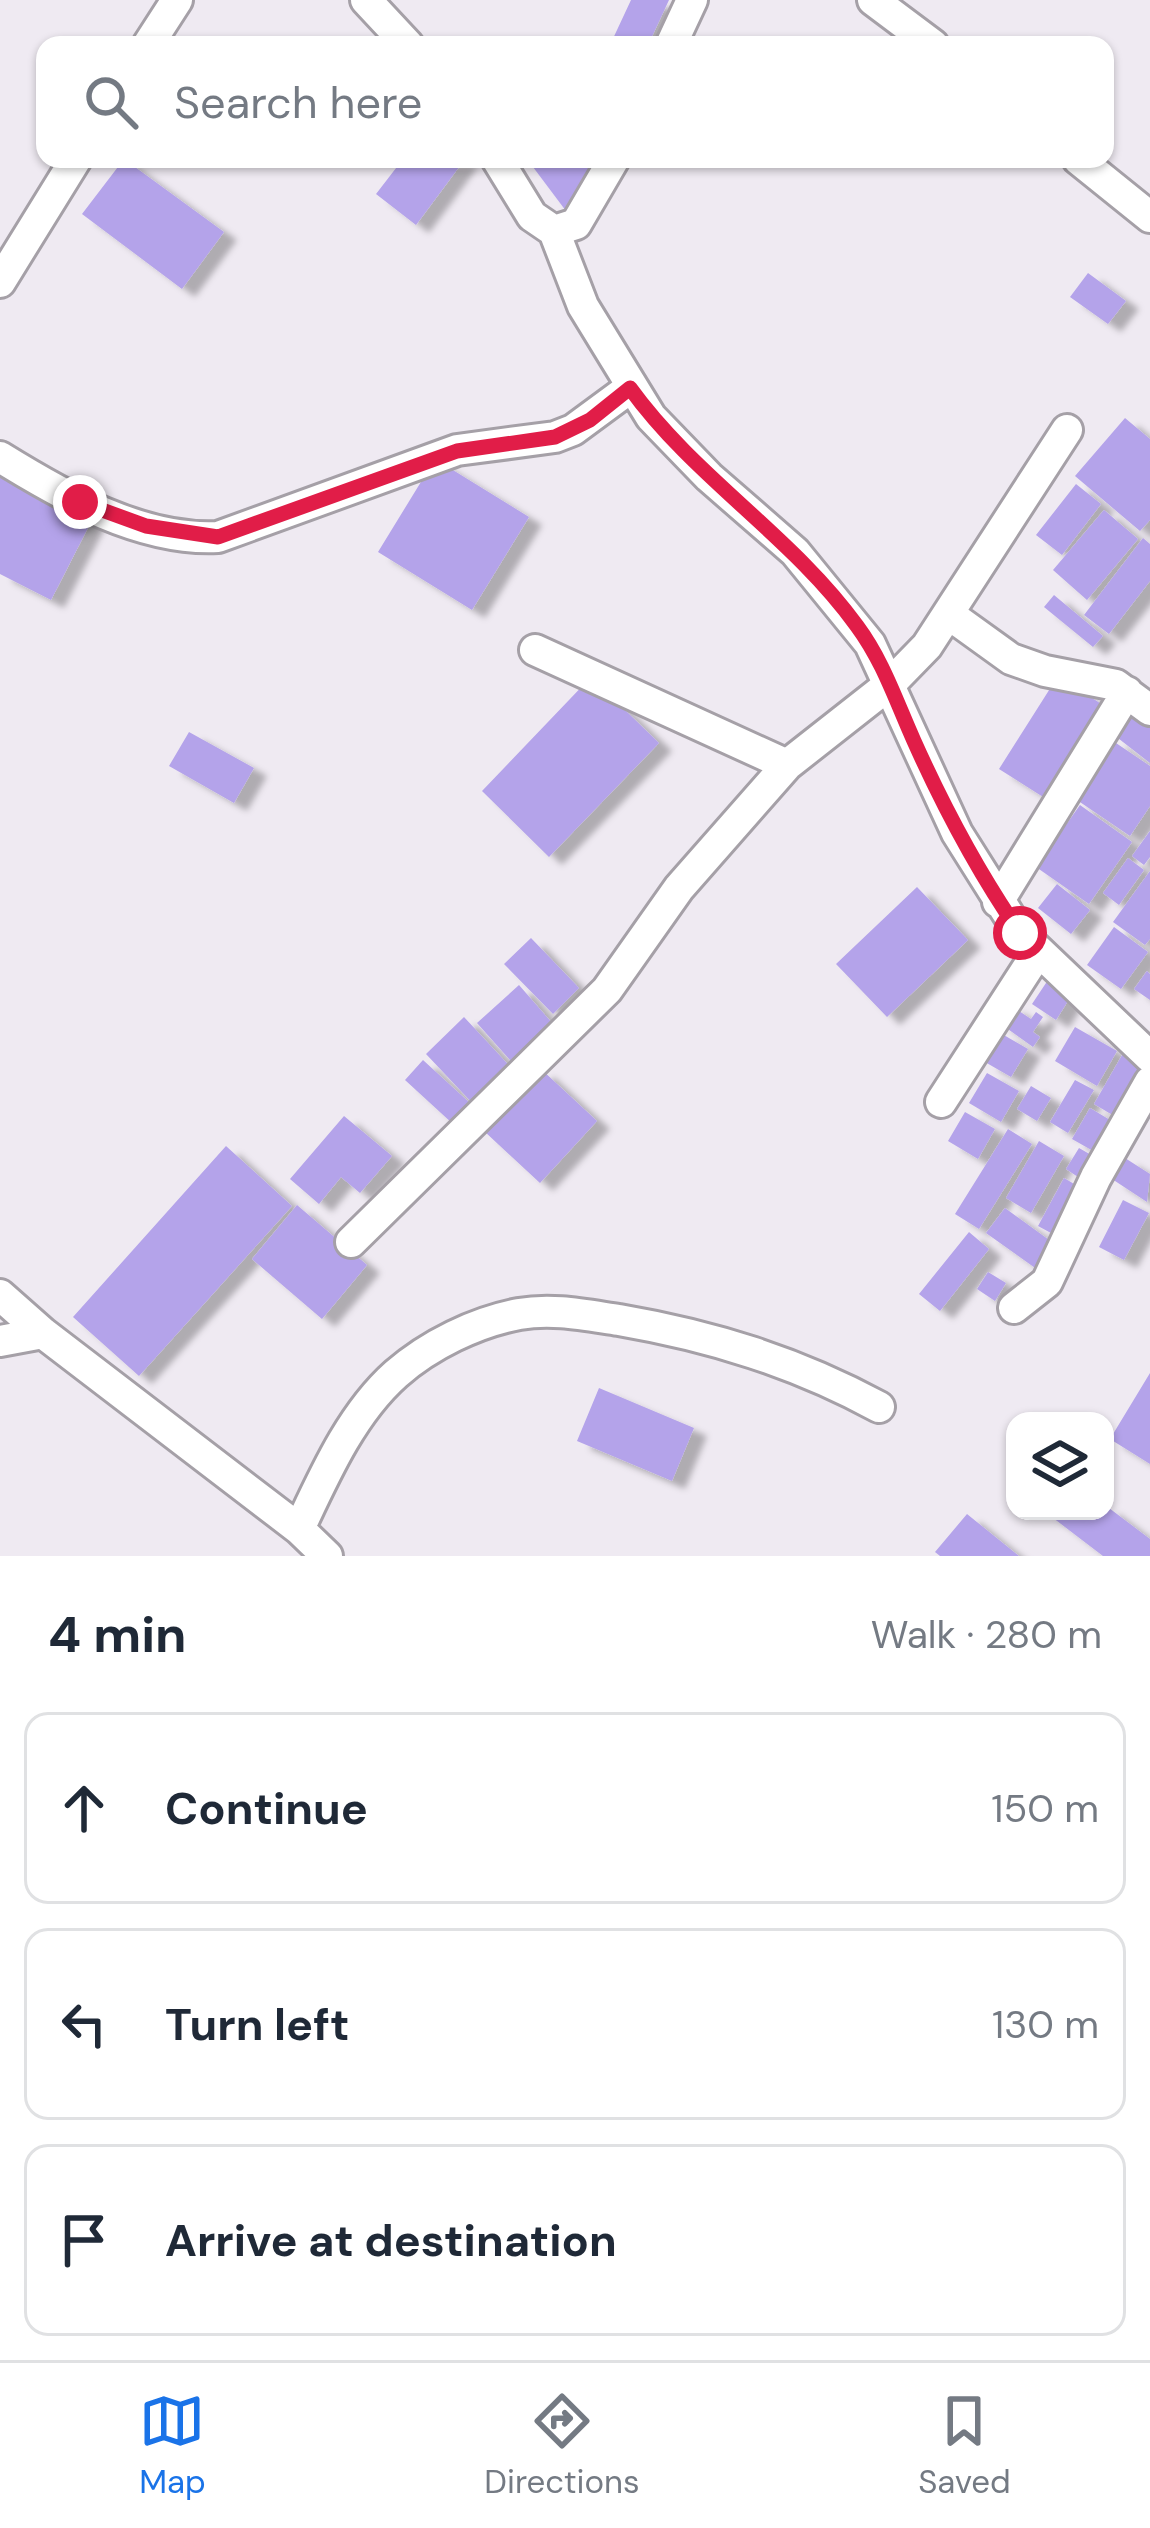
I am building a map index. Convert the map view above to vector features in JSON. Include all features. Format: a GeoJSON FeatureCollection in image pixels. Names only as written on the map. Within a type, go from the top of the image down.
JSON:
{"type":"FeatureCollection","features":[{"type":"Feature","properties":{"kind":"street"},"geometry":{"type":"LineString","coordinates":[[154,36],[176,0]]}},
{"type":"Feature","properties":{"kind":"street"},"geometry":{"type":"LineString","coordinates":[[366,0],[400,36]]}},
{"type":"Feature","properties":{"kind":"street"},"geometry":{"type":"LineString","coordinates":[[675,36],[692,0]]}},
{"type":"Feature","properties":{"kind":"street"},"geometry":{"type":"LineString","coordinates":[[873,0],[921,36]]}},
{"type":"Feature","properties":{"kind":"street"},"geometry":{"type":"LineString","coordinates":[[0,282],[70,168]]}},
{"type":"Feature","properties":{"kind":"street"},"geometry":{"type":"LineString","coordinates":[[503,168],[532,215],[554,231],[583,306],[630,388],[676,445],[756,515],[824,585],[870,644],[957,832],[998,902],[1037,952],[1150,1057]]}},
{"type":"Feature","properties":{"kind":"street"},"geometry":{"type":"LineString","coordinates":[[554,231],[576,224],[609,168]]}},
{"type":"Feature","properties":{"kind":"street"},"geometry":{"type":"LineString","coordinates":[[1089,168],[1150,218]]}},
{"type":"Feature","properties":{"kind":"street"},"geometry":{"type":"LineString","coordinates":[[0,457],[58,492],[114,515],[183,535],[218,537],[457,451],[555,437],[590,420],[630,388]]}},
{"type":"Feature","properties":{"kind":"street"},"geometry":{"type":"LineString","coordinates":[[351,1243],[607,990],[679,888],[787,765],[890,684],[927,646],[1067,430]]}},
{"type":"Feature","properties":{"kind":"street"},"geometry":{"type":"LineString","coordinates":[[950,615],[1011,658],[1045,671],[1103,680],[1138,701],[998,902]]}},
{"type":"Feature","properties":{"kind":"street"},"geometry":{"type":"LineString","coordinates":[[535,650],[787,765]]}},
{"type":"Feature","properties":{"kind":"street"},"geometry":{"type":"LineString","coordinates":[[940,1102],[1037,952]]}},
{"type":"Feature","properties":{"kind":"street"},"geometry":{"type":"LineString","coordinates":[[1014,1308],[1048,1282],[1096,1177],[1150,1082]]}},
{"type":"Feature","properties":{"kind":"street"},"geometry":{"type":"LineString","coordinates":[[0,1295],[314,1547],[338,1451],[395,1375],[436,1346],[495,1319],[558,1311],[678,1330],[769,1355],[879,1407]]}},
{"type":"Feature","properties":{"kind":"street"},"geometry":{"type":"LineString","coordinates":[[0,1341],[44,1333]]}},
{"type":"Feature","properties":{"kind":"building"},"geometry":{"type":"Polygon","coordinates":[[[631,0],[669,0],[652,36],[614,36],[631,0]]]}},
{"type":"Feature","properties":{"kind":"building"},"geometry":{"type":"Polygon","coordinates":[[[117,168],[136,168],[224,232],[182,289],[82,214],[117,168]]]}},
{"type":"Feature","properties":{"kind":"building"},"geometry":{"type":"Polygon","coordinates":[[[396,168],[458,168],[416,225],[376,194],[396,168]]]}},
{"type":"Feature","properties":{"kind":"building"},"geometry":{"type":"Polygon","coordinates":[[[534,168],[591,168],[569,215],[534,168]]]}},
{"type":"Feature","properties":{"kind":"building"},"geometry":{"type":"Polygon","coordinates":[[[1088,273],[1126,301],[1108,324],[1070,297],[1088,273]]]}},
{"type":"Feature","properties":{"kind":"building"},"geometry":{"type":"Polygon","coordinates":[[[1125,418],[1150,439],[1150,520],[1140,531],[1075,476],[1125,418]]]}},
{"type":"Feature","properties":{"kind":"building"},"geometry":{"type":"Polygon","coordinates":[[[435,459],[529,517],[472,610],[378,552],[435,459]]]}},
{"type":"Feature","properties":{"kind":"building"},"geometry":{"type":"Polygon","coordinates":[[[0,465],[95,514],[51,600],[0,574],[0,465]]]}},
{"type":"Feature","properties":{"kind":"building"},"geometry":{"type":"Polygon","coordinates":[[[1076,484],[1101,504],[1062,555],[1036,535],[1076,484]]]}},
{"type":"Feature","properties":{"kind":"building"},"geometry":{"type":"Polygon","coordinates":[[[1104,510],[1138,539],[1087,600],[1053,570],[1104,510]]]}},
{"type":"Feature","properties":{"kind":"building"},"geometry":{"type":"Polygon","coordinates":[[[1143,538],[1150,544],[1150,581],[1109,634],[1084,615],[1143,538]]]}},
{"type":"Feature","properties":{"kind":"building"},"geometry":{"type":"Polygon","coordinates":[[[1054,595],[1103,636],[1093,647],[1044,607],[1054,595]]]}},
{"type":"Feature","properties":{"kind":"building"},"geometry":{"type":"Polygon","coordinates":[[[1058,676],[1109,709],[1051,802],[999,769],[1058,676]]]}},
{"type":"Feature","properties":{"kind":"building"},"geometry":{"type":"Polygon","coordinates":[[[591,677],[659,743],[549,857],[482,791],[591,677]]]}},
{"type":"Feature","properties":{"kind":"building"},"geometry":{"type":"Polygon","coordinates":[[[1135,708],[1150,719],[1150,763],[1114,735],[1135,708]]]}},
{"type":"Feature","properties":{"kind":"building"},"geometry":{"type":"Polygon","coordinates":[[[189,732],[254,768],[234,803],[169,766],[189,732]]]}},
{"type":"Feature","properties":{"kind":"building"},"geometry":{"type":"Polygon","coordinates":[[[1113,741],[1150,766],[1150,806],[1130,836],[1074,798],[1113,741]]]}},
{"type":"Feature","properties":{"kind":"building"},"geometry":{"type":"Polygon","coordinates":[[[1080,805],[1132,842],[1089,904],[1036,867],[1080,805]]]}},
{"type":"Feature","properties":{"kind":"building"},"geometry":{"type":"Polygon","coordinates":[[[1150,831],[1150,857],[1144,865],[1132,856],[1150,831]]]}},
{"type":"Feature","properties":{"kind":"building"},"geometry":{"type":"Polygon","coordinates":[[[1128,858],[1144,870],[1119,905],[1103,893],[1128,858]]]}},
{"type":"Feature","properties":{"kind":"building"},"geometry":{"type":"Polygon","coordinates":[[[1150,871],[1150,939],[1145,945],[1113,922],[1150,871]]]}},
{"type":"Feature","properties":{"kind":"building"},"geometry":{"type":"Polygon","coordinates":[[[1057,884],[1090,910],[1071,934],[1038,908],[1057,884]]]}},
{"type":"Feature","properties":{"kind":"building"},"geometry":{"type":"Polygon","coordinates":[[[917,887],[968,940],[887,1017],[836,964],[917,887]]]}},
{"type":"Feature","properties":{"kind":"building"},"geometry":{"type":"Polygon","coordinates":[[[1114,927],[1148,952],[1121,989],[1087,965],[1114,927]]]}},
{"type":"Feature","properties":{"kind":"building"},"geometry":{"type":"Polygon","coordinates":[[[531,938],[579,988],[553,1014],[504,964],[531,938]]]}},
{"type":"Feature","properties":{"kind":"building"},"geometry":{"type":"Polygon","coordinates":[[[1147,971],[1150,974],[1150,1000],[1134,989],[1147,971]]]}},
{"type":"Feature","properties":{"kind":"building"},"geometry":{"type":"Polygon","coordinates":[[[1050,977],[1073,993],[1056,1020],[1032,1004],[1050,977]]]}},
{"type":"Feature","properties":{"kind":"building"},"geometry":{"type":"Polygon","coordinates":[[[519,985],[559,1031],[518,1069],[477,1023],[519,985]]]}},
{"type":"Feature","properties":{"kind":"building"},"geometry":{"type":"Polygon","coordinates":[[[1010,1005],[1031,1019],[1036,1012],[1043,1017],[1033,1032],[1040,1037],[1033,1047],[998,1022],[1010,1005]]]}},
{"type":"Feature","properties":{"kind":"building"},"geometry":{"type":"Polygon","coordinates":[[[464,1017],[515,1072],[477,1108],[426,1054],[464,1017]]]}},
{"type":"Feature","properties":{"kind":"building"},"geometry":{"type":"Polygon","coordinates":[[[1075,1027],[1117,1051],[1097,1086],[1055,1061],[1075,1027]]]}},
{"type":"Feature","properties":{"kind":"building"},"geometry":{"type":"Polygon","coordinates":[[[1002,1034],[1028,1049],[1011,1077],[985,1062],[1002,1034]]]}},
{"type":"Feature","properties":{"kind":"building"},"geometry":{"type":"Polygon","coordinates":[[[1125,1050],[1150,1064],[1121,1120],[1094,1104],[1125,1050]]]}},
{"type":"Feature","properties":{"kind":"building"},"geometry":{"type":"Polygon","coordinates":[[[423,1060],[472,1105],[453,1124],[405,1080],[423,1060]]]}},
{"type":"Feature","properties":{"kind":"building"},"geometry":{"type":"Polygon","coordinates":[[[541,1069],[597,1121],[540,1183],[484,1131],[541,1069]]]}},
{"type":"Feature","properties":{"kind":"building"},"geometry":{"type":"Polygon","coordinates":[[[987,1073],[1019,1091],[1001,1122],[969,1103],[987,1073]]]}},
{"type":"Feature","properties":{"kind":"building"},"geometry":{"type":"Polygon","coordinates":[[[1075,1080],[1094,1090],[1068,1133],[1050,1122],[1075,1080]]]}},
{"type":"Feature","properties":{"kind":"building"},"geometry":{"type":"Polygon","coordinates":[[[1031,1086],[1051,1098],[1037,1121],[1017,1109],[1031,1086]]]}},
{"type":"Feature","properties":{"kind":"building"},"geometry":{"type":"Polygon","coordinates":[[[1090,1108],[1120,1126],[1102,1156],[1072,1139],[1090,1108]]]}},
{"type":"Feature","properties":{"kind":"building"},"geometry":{"type":"Polygon","coordinates":[[[965,1112],[995,1129],[978,1159],[948,1141],[965,1112]]]}},
{"type":"Feature","properties":{"kind":"building"},"geometry":{"type":"Polygon","coordinates":[[[344,1116],[392,1156],[360,1193],[341,1177],[319,1204],[290,1179],[344,1116]]]}},
{"type":"Feature","properties":{"kind":"building"},"geometry":{"type":"Polygon","coordinates":[[[1008,1129],[1032,1144],[979,1229],[955,1214],[1008,1129]]]}},
{"type":"Feature","properties":{"kind":"building"},"geometry":{"type":"Polygon","coordinates":[[[1039,1141],[1064,1156],[1031,1213],[1006,1198],[1039,1141]]]}},
{"type":"Feature","properties":{"kind":"building"},"geometry":{"type":"Polygon","coordinates":[[[226,1146],[292,1206],[139,1376],[73,1317],[226,1146]]]}},
{"type":"Feature","properties":{"kind":"building"},"geometry":{"type":"Polygon","coordinates":[[[1079,1148],[1100,1160],[1087,1183],[1066,1169],[1079,1148]]]}},
{"type":"Feature","properties":{"kind":"building"},"geometry":{"type":"Polygon","coordinates":[[[1125,1158],[1150,1174],[1147,1202],[1112,1179],[1125,1158]]]}},
{"type":"Feature","properties":{"kind":"building"},"geometry":{"type":"Polygon","coordinates":[[[1064,1178],[1086,1191],[1062,1239],[1038,1226],[1064,1178]]]}},
{"type":"Feature","properties":{"kind":"building"},"geometry":{"type":"Polygon","coordinates":[[[1123,1200],[1149,1213],[1124,1260],[1099,1247],[1123,1200]]]}},
{"type":"Feature","properties":{"kind":"building"},"geometry":{"type":"Polygon","coordinates":[[[297,1205],[367,1265],[322,1319],[252,1259],[297,1205]]]}},
{"type":"Feature","properties":{"kind":"building"},"geometry":{"type":"Polygon","coordinates":[[[1005,1208],[1056,1245],[1038,1270],[986,1233],[1005,1208]]]}},
{"type":"Feature","properties":{"kind":"building"},"geometry":{"type":"Polygon","coordinates":[[[969,1232],[989,1249],[940,1311],[919,1294],[969,1232]]]}},
{"type":"Feature","properties":{"kind":"building"},"geometry":{"type":"Polygon","coordinates":[[[988,1272],[1006,1283],[995,1301],[977,1289],[988,1272]]]}},
{"type":"Feature","properties":{"kind":"building"},"geometry":{"type":"Polygon","coordinates":[[[1150,1373],[1150,1464],[1114,1442],[1114,1432],[1150,1373]]]}},
{"type":"Feature","properties":{"kind":"building"},"geometry":{"type":"Polygon","coordinates":[[[599,1388],[694,1428],[672,1481],[577,1441],[599,1388]]]}},
{"type":"Feature","properties":{"kind":"building"},"geometry":{"type":"Polygon","coordinates":[[[1114,1512],[1150,1539],[1150,1556],[1103,1556],[1056,1520],[1114,1520],[1114,1512]]]}},
{"type":"Feature","properties":{"kind":"building"},"geometry":{"type":"Polygon","coordinates":[[[967,1514],[1019,1556],[940,1556],[935,1552],[967,1514]]]}},
{"type":"Feature","properties":{"kind":"route"},"geometry":{"type":"LineString","coordinates":[[80,502],[146,526],[218,537],[433,458],[489,444],[555,437],[590,420],[630,388],[676,445],[795,552],[854,620],[881,664],[957,832],[1020,933]]}}]}
